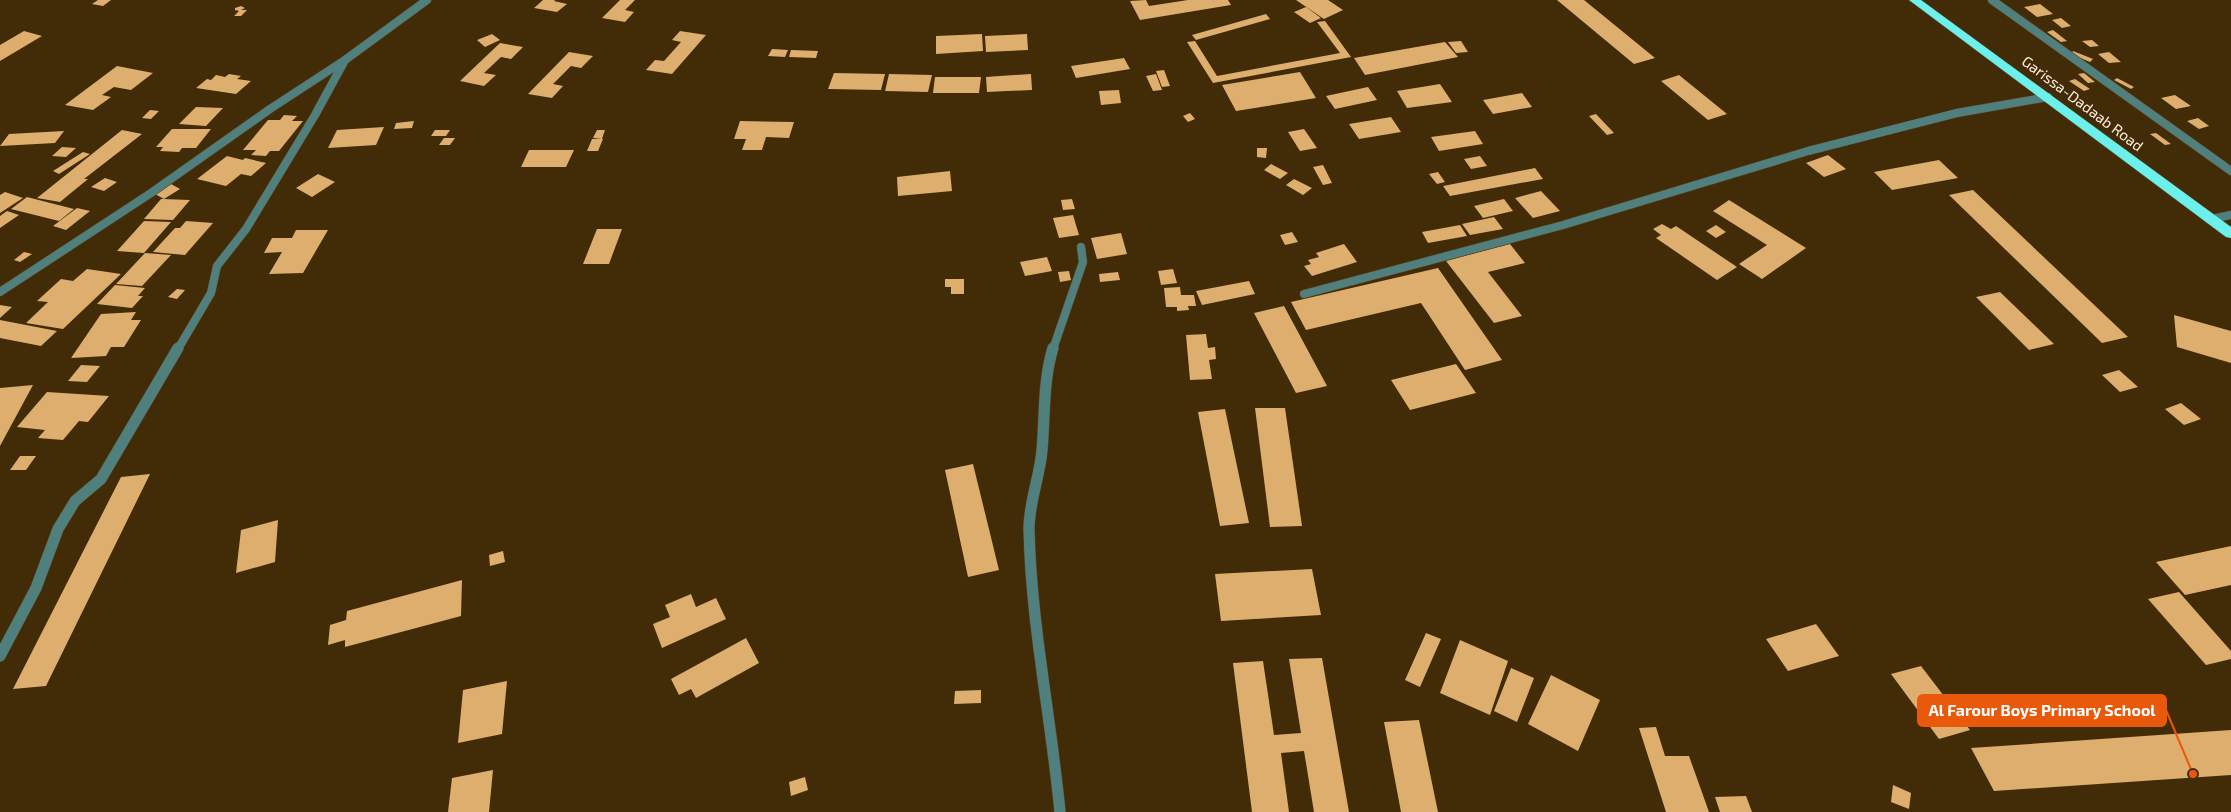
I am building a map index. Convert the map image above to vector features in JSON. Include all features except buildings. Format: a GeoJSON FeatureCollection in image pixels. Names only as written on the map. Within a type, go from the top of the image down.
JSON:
{"type":"FeatureCollection","features":[{"type":"Feature","properties":{"kind":"highway","name":"Garissa-Dadaab Road"},"geometry":{"type":"LineString","coordinates":[[1914,0],[2048,96],[2231,234]]}},
{"type":"Feature","properties":{"kind":"street"},"geometry":{"type":"LineString","coordinates":[[0,292],[151,193],[270,109],[345,60],[427,0]]}},
{"type":"Feature","properties":{"kind":"street"},"geometry":{"type":"LineString","coordinates":[[1992,0],[2231,171]]}},
{"type":"Feature","properties":{"kind":"street"},"geometry":{"type":"LineString","coordinates":[[0,656],[36,588],[58,529],[75,501],[101,478],[122,445],[211,293],[217,266],[246,229],[269,188],[315,115],[345,60]]}},
{"type":"Feature","properties":{"kind":"street"},"geometry":{"type":"LineString","coordinates":[[1304,294],[1563,225],[1808,151],[1957,113],[2048,96]]}},
{"type":"Feature","properties":{"kind":"street"},"geometry":{"type":"LineString","coordinates":[[2212,219],[2231,215]]}},
{"type":"Feature","properties":{"kind":"street"},"geometry":{"type":"LineString","coordinates":[[1060,812],[1054,750],[1034,615],[1029,526],[1042,453],[1048,364],[1083,262],[1081,247]]}},
{"type":"Feature","properties":{"kind":"place","name":"Al Farour Boys Primary School"},"geometry":{"type":"Point","coordinates":[2193,774]}}]}
